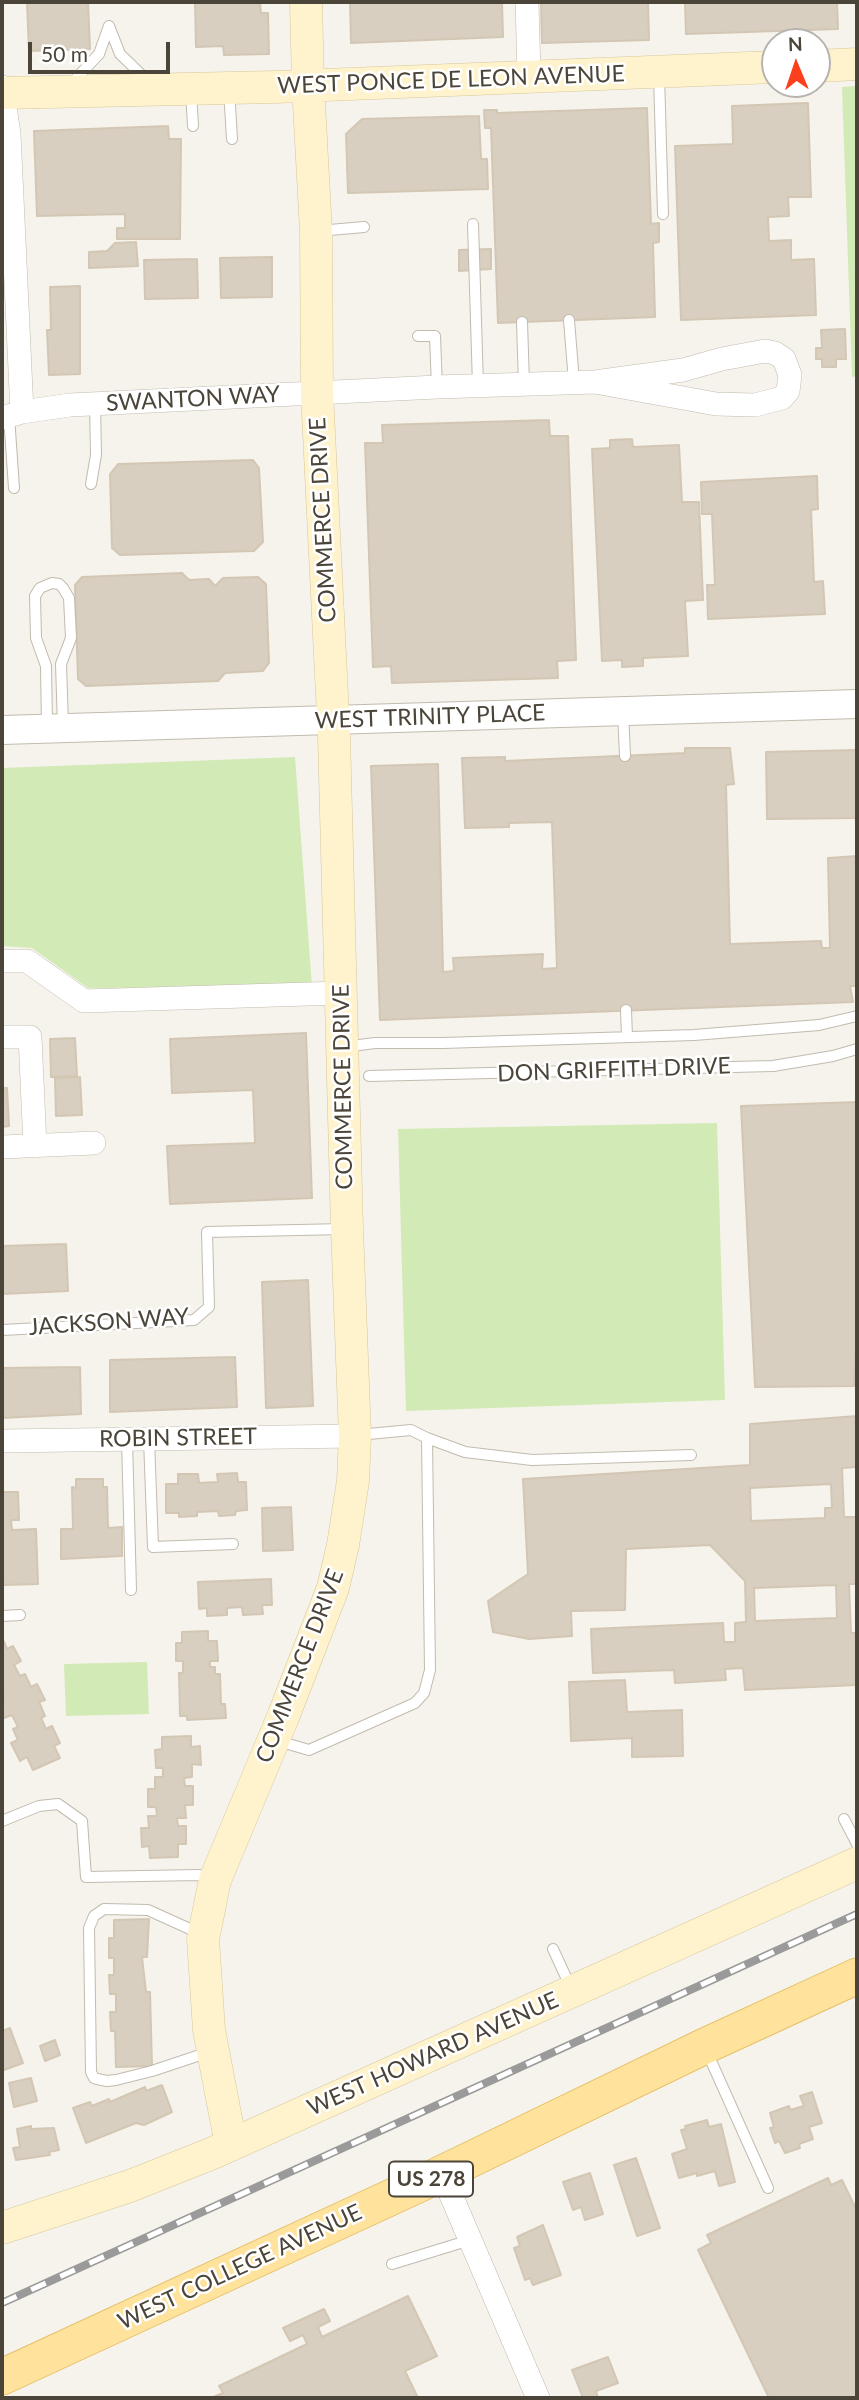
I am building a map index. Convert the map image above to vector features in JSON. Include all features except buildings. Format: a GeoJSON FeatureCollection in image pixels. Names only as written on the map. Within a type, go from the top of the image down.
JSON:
{"type":"FeatureCollection","features":[{"type":"Feature","properties":{"kind":"main road","name":"COMMERCE DRIVE"},"geometry":{"type":"LineString","coordinates":[[231,2144],[209,2030],[204,1935],[215,1880],[274,1740],[333,1588],[353,1481],[355,1436],[333,721],[317,393],[316,232],[307,85],[306,2]]}},
{"type":"Feature","properties":{"kind":"main road"},"geometry":{"type":"LineString","coordinates":[[831,65],[857,64]]}},
{"type":"Feature","properties":{"kind":"main road","name":"WEST PONCE DE LEON AVENUE"},"geometry":{"type":"LineString","coordinates":[[2,91],[229,88],[761,68]]}},
{"type":"Feature","properties":{"kind":"main road","name":"WEST HOWARD AVENUE"},"geometry":{"type":"LineString","coordinates":[[3,2224],[131,2186],[231,2144],[857,1863]]}},
{"type":"Feature","properties":{"kind":"main road","name":"WEST COLLEGE AVENUE"},"geometry":{"type":"LineString","coordinates":[[2,2377],[442,2174],[705,2046],[857,1976]]}},
{"type":"Feature","properties":{"kind":"street"},"geometry":{"type":"LineString","coordinates":[[527,2],[529,76]]}},
{"type":"Feature","properties":{"kind":"street"},"geometry":{"type":"LineString","coordinates":[[2,91],[9,134],[11,416]]}},
{"type":"Feature","properties":{"kind":"street","name":"SWANTON WAY"},"geometry":{"type":"LineString","coordinates":[[11,416],[95,403],[585,382],[683,370],[765,351],[784,359],[790,375],[788,391],[782,398],[755,405],[716,404],[585,382]]}},
{"type":"Feature","properties":{"kind":"street","name":"WEST TRINITY PLACE"},"geometry":{"type":"LineString","coordinates":[[2,730],[857,704]]}},
{"type":"Feature","properties":{"kind":"street"},"geometry":{"type":"LineString","coordinates":[[2,961],[27,961],[84,1002],[341,993]]}},
{"type":"Feature","properties":{"kind":"street"},"geometry":{"type":"LineString","coordinates":[[2,1037],[30,1037],[35,1146]]}},
{"type":"Feature","properties":{"kind":"street"},"geometry":{"type":"LineString","coordinates":[[2,1147],[94,1143]]}},
{"type":"Feature","properties":{"kind":"street","name":"ROBIN STREET"},"geometry":{"type":"LineString","coordinates":[[2,1441],[355,1436]]}},
{"type":"Feature","properties":{"kind":"street"},"geometry":{"type":"LineString","coordinates":[[442,2174],[538,2398]]}},
{"type":"Feature","properties":{"kind":"lane"},"geometry":{"type":"LineString","coordinates":[[64,91],[99,54],[109,26],[120,54],[157,89]]}},
{"type":"Feature","properties":{"kind":"lane"},"geometry":{"type":"LineString","coordinates":[[659,72],[663,214]]}},
{"type":"Feature","properties":{"kind":"lane"},"geometry":{"type":"LineString","coordinates":[[229,88],[232,139]]}},
{"type":"Feature","properties":{"kind":"lane"},"geometry":{"type":"LineString","coordinates":[[191,89],[193,126]]}},
{"type":"Feature","properties":{"kind":"lane"},"geometry":{"type":"LineString","coordinates":[[473,224],[478,385]]}},
{"type":"Feature","properties":{"kind":"lane"},"geometry":{"type":"LineString","coordinates":[[316,232],[334,228],[364,227]]}},
{"type":"Feature","properties":{"kind":"lane"},"geometry":{"type":"LineString","coordinates":[[569,320],[585,382]]}},
{"type":"Feature","properties":{"kind":"lane"},"geometry":{"type":"LineString","coordinates":[[522,322],[524,384]]}},
{"type":"Feature","properties":{"kind":"lane"},"geometry":{"type":"LineString","coordinates":[[418,336],[435,336],[437,387]]}},
{"type":"Feature","properties":{"kind":"lane"},"geometry":{"type":"LineString","coordinates":[[91,484],[96,455],[95,403]]}},
{"type":"Feature","properties":{"kind":"lane"},"geometry":{"type":"LineString","coordinates":[[11,416],[14,488]]}},
{"type":"Feature","properties":{"kind":"lane"},"geometry":{"type":"LineString","coordinates":[[52,583],[59,584],[69,598],[71,638],[61,664],[55,729],[46,666],[36,638],[35,596],[40,589],[52,583]]}},
{"type":"Feature","properties":{"kind":"lane"},"geometry":{"type":"LineString","coordinates":[[623,712],[625,756]]}},
{"type":"Feature","properties":{"kind":"lane"},"geometry":{"type":"LineString","coordinates":[[626,1010],[627,1037]]}},
{"type":"Feature","properties":{"kind":"lane"},"geometry":{"type":"LineString","coordinates":[[342,1047],[375,1043],[627,1037],[819,1025],[857,1016]]}},
{"type":"Feature","properties":{"kind":"lane","name":"DON GRIFFITH DRIVE"},"geometry":{"type":"LineString","coordinates":[[369,1076],[774,1066],[833,1056],[857,1048]]}},
{"type":"Feature","properties":{"kind":"lane","name":"JACKSON WAY"},"geometry":{"type":"LineString","coordinates":[[2,1330],[194,1320],[209,1307],[207,1232],[347,1229]]}},
{"type":"Feature","properties":{"kind":"lane"},"geometry":{"type":"LineString","coordinates":[[355,1436],[411,1430],[465,1452],[532,1460],[691,1455]]}},
{"type":"Feature","properties":{"kind":"lane"},"geometry":{"type":"LineString","coordinates":[[274,1740],[309,1750],[415,1703],[424,1693],[430,1670],[427,1438]]}},
{"type":"Feature","properties":{"kind":"lane"},"geometry":{"type":"LineString","coordinates":[[138,1439],[153,1547],[233,1544]]}},
{"type":"Feature","properties":{"kind":"lane"},"geometry":{"type":"LineString","coordinates":[[131,1590],[138,1439]]}},
{"type":"Feature","properties":{"kind":"lane"},"geometry":{"type":"LineString","coordinates":[[2,1616],[20,1615]]}},
{"type":"Feature","properties":{"kind":"lane"},"geometry":{"type":"LineString","coordinates":[[2,1821],[39,1806],[58,1804],[82,1821],[86,1877],[199,1875],[215,1880]]}},
{"type":"Feature","properties":{"kind":"lane"},"geometry":{"type":"LineString","coordinates":[[844,1819],[857,1844]]}},
{"type":"Feature","properties":{"kind":"lane"},"geometry":{"type":"LineString","coordinates":[[204,1935],[148,1910],[104,1909],[94,1916],[89,1928],[91,2072],[97,2079],[117,2080],[213,2051]]}},
{"type":"Feature","properties":{"kind":"lane"},"geometry":{"type":"LineString","coordinates":[[553,1949],[573,1991]]}},
{"type":"Feature","properties":{"kind":"lane"},"geometry":{"type":"LineString","coordinates":[[705,2046],[768,2188]]}},
{"type":"Feature","properties":{"kind":"lane"},"geometry":{"type":"LineString","coordinates":[[392,2264],[470,2240]]}},
{"type":"Feature","properties":{"kind":"green space"},"geometry":{"type":"Polygon","coordinates":[[[857,86],[857,376],[852,377],[842,87],[857,86]]]}},
{"type":"Feature","properties":{"kind":"green space"},"geometry":{"type":"Polygon","coordinates":[[[295,757],[312,987],[88,988],[32,948],[2,946],[2,768],[295,757]]]}},
{"type":"Feature","properties":{"kind":"green space"},"geometry":{"type":"Polygon","coordinates":[[[717,1123],[725,1400],[406,1411],[398,1129],[717,1123]]]}},
{"type":"Feature","properties":{"kind":"green space"},"geometry":{"type":"Polygon","coordinates":[[[147,1662],[149,1714],[66,1716],[64,1664],[147,1662]]]}},
{"type":"Feature","properties":{"kind":"railway"},"geometry":{"type":"LineString","coordinates":[[2,2303],[857,1914]]}}]}
